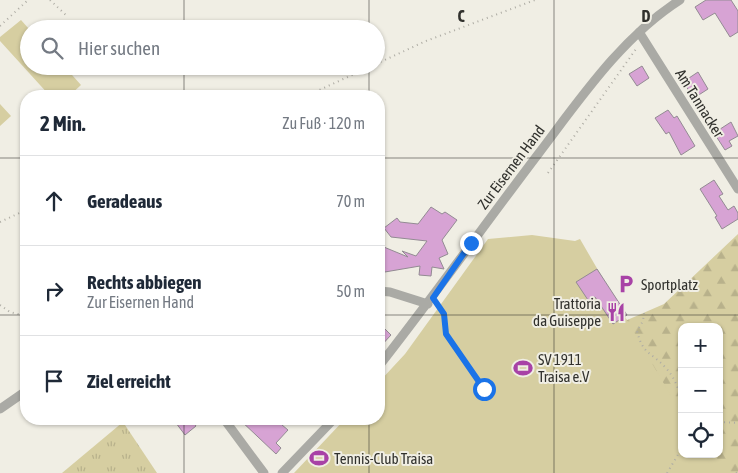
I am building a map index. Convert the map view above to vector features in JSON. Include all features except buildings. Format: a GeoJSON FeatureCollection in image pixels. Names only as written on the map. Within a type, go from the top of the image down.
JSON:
{"type":"FeatureCollection","features":[{"type":"Feature","properties":{"kind":"street","name":"Zur Eisernen Hand"},"geometry":{"type":"LineString","coordinates":[[385,358],[430,301],[561,123],[639,32],[680,0]]}},
{"type":"Feature","properties":{"kind":"street","name":"Am Tannacker"},"geometry":{"type":"LineString","coordinates":[[639,32],[738,189]]}},
{"type":"Feature","properties":{"kind":"street"},"geometry":{"type":"LineString","coordinates":[[385,292],[430,301]]}},
{"type":"Feature","properties":{"kind":"street"},"geometry":{"type":"LineString","coordinates":[[0,408],[20,395]]}},
{"type":"Feature","properties":{"kind":"street"},"geometry":{"type":"LineString","coordinates":[[228,425],[264,473]]}},
{"type":"Feature","properties":{"kind":"street"},"geometry":{"type":"LineString","coordinates":[[282,473],[328,425]]}},
{"type":"Feature","properties":{"kind":"lane"},"geometry":{"type":"LineString","coordinates":[[430,301],[444,314],[446,334],[484,389]]}},
{"type":"Feature","properties":{"kind":"path"},"geometry":{"type":"LineString","coordinates":[[0,26],[28,0]]}},
{"type":"Feature","properties":{"kind":"path"},"geometry":{"type":"LineString","coordinates":[[50,0],[68,17]]}},
{"type":"Feature","properties":{"kind":"path"},"geometry":{"type":"LineString","coordinates":[[385,60],[426,41],[535,0]]}},
{"type":"Feature","properties":{"kind":"path"},"geometry":{"type":"LineString","coordinates":[[548,173],[636,51],[639,32]]}},
{"type":"Feature","properties":{"kind":"path"},"geometry":{"type":"LineString","coordinates":[[319,90],[352,75]]}},
{"type":"Feature","properties":{"kind":"path"},"geometry":{"type":"LineString","coordinates":[[0,222],[20,213]]}},
{"type":"Feature","properties":{"kind":"path"},"geometry":{"type":"LineString","coordinates":[[0,305],[10,312],[20,314]]}},
{"type":"Feature","properties":{"kind":"path"},"geometry":{"type":"LineString","coordinates":[[644,313],[643,321],[637,331],[641,347],[666,368],[678,388]]}},
{"type":"Feature","properties":{"kind":"path"},"geometry":{"type":"LineString","coordinates":[[723,422],[738,423]]}},
{"type":"Feature","properties":{"kind":"path"},"geometry":{"type":"LineString","coordinates":[[667,473],[678,455]]}},
{"type":"Feature","properties":{"kind":"green space"},"geometry":{"type":"Polygon","coordinates":[[[20,21],[20,63],[0,41],[0,37],[20,21]]]}},
{"type":"Feature","properties":{"kind":"green space"},"geometry":{"type":"Polygon","coordinates":[[[31,75],[72,75],[81,85],[76,90],[45,90],[31,75]]]}},
{"type":"Feature","properties":{"kind":"green space"},"geometry":{"type":"Polygon","coordinates":[[[0,104],[11,116],[0,126],[0,104]]]}},
{"type":"Feature","properties":{"kind":"green space"},"geometry":{"type":"Polygon","coordinates":[[[738,234],[738,473],[637,473],[611,327],[664,304],[738,234]]]}},
{"type":"Feature","properties":{"kind":"green space","name":"SV 1911 Traisa e.V"},"geometry":{"type":"Polygon","coordinates":[[[532,235],[575,241],[580,239],[678,408],[678,458],[706,458],[715,473],[294,473],[339,425],[385,425],[385,376],[405,354],[488,239],[532,235]]]}},
{"type":"Feature","properties":{"kind":"green space"},"geometry":{"type":"Polygon","coordinates":[[[119,425],[125,425],[157,473],[62,473],[119,425]]]}},
{"type":"Feature","properties":{"kind":"place","name":"Sportplatz"},"geometry":{"type":"Point","coordinates":[626,284]}},
{"type":"Feature","properties":{"kind":"place","name":"Trattoria da Guiseppe"},"geometry":{"type":"Point","coordinates":[616,312]}},
{"type":"Feature","properties":{"kind":"place","name":"SV 1911 Traisa e.V"},"geometry":{"type":"Point","coordinates":[523,368]}},
{"type":"Feature","properties":{"kind":"place","name":"Tennis-Club Traisa"},"geometry":{"type":"Point","coordinates":[319,458]}},
{"type":"Feature","properties":{"kind":"route"},"geometry":{"type":"LineString","coordinates":[[471,243],[433,298],[444,314],[446,334],[484,389]]}}]}
